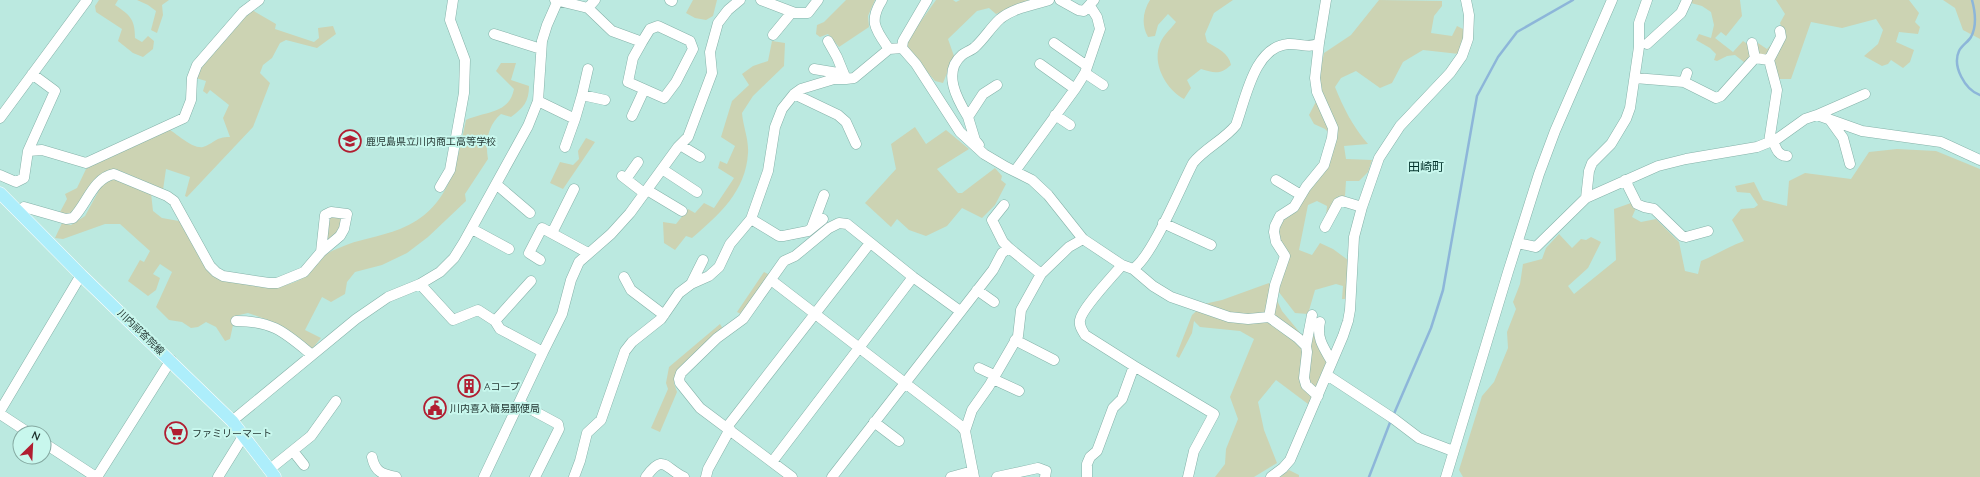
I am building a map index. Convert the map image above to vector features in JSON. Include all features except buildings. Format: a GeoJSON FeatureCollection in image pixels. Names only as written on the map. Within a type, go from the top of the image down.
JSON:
{"type":"FeatureCollection","features":[{"type":"Feature","properties":{"kind":"main road","name":"川内祁答院線"},"geometry":{"type":"LineString","coordinates":[[0,193],[81,275],[171,360],[232,421],[273,473]]}},
{"type":"Feature","properties":{"kind":"street"},"geometry":{"type":"LineString","coordinates":[[0,118],[86,0]]}},
{"type":"Feature","properties":{"kind":"street"},"geometry":{"type":"LineString","coordinates":[[28,151],[42,150],[86,163],[184,118],[191,100],[192,78],[198,65],[243,12],[258,0]]}},
{"type":"Feature","properties":{"kind":"street"},"geometry":{"type":"LineString","coordinates":[[440,187],[450,170],[464,93],[466,60],[450,20],[453,0]]}},
{"type":"Feature","properties":{"kind":"street"},"geometry":{"type":"LineString","coordinates":[[232,421],[356,319],[388,298],[420,284],[440,272],[454,258],[472,229],[528,126],[538,101],[541,49],[547,25],[557,0],[588,8],[612,31],[642,42]]}},
{"type":"Feature","properties":{"kind":"street"},"geometry":{"type":"LineString","coordinates":[[588,8],[595,0]]}},
{"type":"Feature","properties":{"kind":"street"},"geometry":{"type":"LineString","coordinates":[[484,477],[562,314],[571,280],[579,262],[611,234],[646,191],[680,145],[688,137],[694,125],[712,73],[710,52],[718,23],[728,10],[740,0]]}},
{"type":"Feature","properties":{"kind":"street"},"geometry":{"type":"LineString","coordinates":[[761,0],[792,12],[808,12],[818,0]]}},
{"type":"Feature","properties":{"kind":"street"},"geometry":{"type":"LineString","coordinates":[[882,0],[875,11],[874,20],[879,34],[889,49]]}},
{"type":"Feature","properties":{"kind":"street"},"geometry":{"type":"LineString","coordinates":[[927,0],[903,41],[902,48],[916,64],[960,132],[984,154],[1032,180],[1048,195],[1083,239],[1122,265],[1133,269],[1153,286],[1171,297],[1230,317],[1248,319],[1269,317],[1298,338],[1306,346]]}},
{"type":"Feature","properties":{"kind":"street"},"geometry":{"type":"LineString","coordinates":[[984,154],[975,140],[968,117],[954,92],[952,76],[955,64],[961,56],[975,48],[1000,19],[1011,12],[1049,0]]}},
{"type":"Feature","properties":{"kind":"street"},"geometry":{"type":"LineString","coordinates":[[1015,171],[1075,89],[1086,69],[1100,29],[1092,3],[1084,11],[1078,10],[1060,0]]}},
{"type":"Feature","properties":{"kind":"street"},"geometry":{"type":"LineString","coordinates":[[1269,317],[1284,256],[1276,242],[1274,232],[1275,226],[1280,216],[1294,207],[1302,193],[1324,166],[1332,138],[1333,128],[1317,92],[1315,78],[1326,0]]}},
{"type":"Feature","properties":{"kind":"street"},"geometry":{"type":"LineString","coordinates":[[1271,477],[1283,468],[1290,460],[1343,336],[1350,310],[1353,246],[1362,207],[1379,158],[1391,138],[1450,73],[1462,56],[1468,39],[1469,15],[1466,0]]}},
{"type":"Feature","properties":{"kind":"street"},"geometry":{"type":"LineString","coordinates":[[1450,476],[1453,451],[1539,174],[1555,131],[1612,0]]}},
{"type":"Feature","properties":{"kind":"street"},"geometry":{"type":"LineString","coordinates":[[1586,198],[1590,167],[1592,163],[1611,144],[1626,119],[1630,108],[1643,43],[1639,23],[1647,0]]}},
{"type":"Feature","properties":{"kind":"street"},"geometry":{"type":"LineString","coordinates":[[1643,43],[1681,13],[1687,0]]}},
{"type":"Feature","properties":{"kind":"street"},"geometry":{"type":"LineString","coordinates":[[773,35],[792,12]]}},
{"type":"Feature","properties":{"kind":"street"},"geometry":{"type":"LineString","coordinates":[[658,26],[690,41],[693,49],[676,82],[664,98],[628,82],[633,58],[642,42],[650,29],[658,26]]}},
{"type":"Feature","properties":{"kind":"street"},"geometry":{"type":"LineString","coordinates":[[1780,31],[1781,37],[1769,60],[1777,90],[1771,142],[1780,155],[1787,156]]}},
{"type":"Feature","properties":{"kind":"street"},"geometry":{"type":"LineString","coordinates":[[494,34],[541,49]]}},
{"type":"Feature","properties":{"kind":"street"},"geometry":{"type":"LineString","coordinates":[[828,41],[837,57],[845,77]]}},
{"type":"Feature","properties":{"kind":"street"},"geometry":{"type":"LineString","coordinates":[[1054,43],[1103,85]]}},
{"type":"Feature","properties":{"kind":"street"},"geometry":{"type":"LineString","coordinates":[[1133,269],[1139,265],[1163,223],[1193,163],[1199,155],[1230,134],[1236,125],[1258,63],[1265,54],[1274,47],[1289,44],[1314,46],[1319,43]]}},
{"type":"Feature","properties":{"kind":"street"},"geometry":{"type":"LineString","coordinates":[[1643,43],[1658,48]]}},
{"type":"Feature","properties":{"kind":"street"},"geometry":{"type":"LineString","coordinates":[[1752,43],[1755,58]]}},
{"type":"Feature","properties":{"kind":"street"},"geometry":{"type":"LineString","coordinates":[[814,69],[854,78],[889,49],[902,48]]}},
{"type":"Feature","properties":{"kind":"street"},"geometry":{"type":"LineString","coordinates":[[1635,78],[1686,78],[1716,98],[1721,96],[1755,58]]}},
{"type":"Feature","properties":{"kind":"street"},"geometry":{"type":"LineString","coordinates":[[1755,58],[1769,60]]}},
{"type":"Feature","properties":{"kind":"street"},"geometry":{"type":"LineString","coordinates":[[1040,64],[1075,89]]}},
{"type":"Feature","properties":{"kind":"street"},"geometry":{"type":"LineString","coordinates":[[564,147],[575,119],[588,69]]}},
{"type":"Feature","properties":{"kind":"street"},"geometry":{"type":"LineString","coordinates":[[0,175],[16,182],[24,178],[28,151],[55,91],[32,74]]}},
{"type":"Feature","properties":{"kind":"street"},"geometry":{"type":"LineString","coordinates":[[690,284],[709,276],[719,267],[730,244],[752,219],[768,171],[775,128],[782,109],[794,94],[801,89],[845,77]]}},
{"type":"Feature","properties":{"kind":"street"},"geometry":{"type":"LineString","coordinates":[[968,117],[983,94],[997,85]]}},
{"type":"Feature","properties":{"kind":"street"},"geometry":{"type":"LineString","coordinates":[[632,116],[644,90]]}},
{"type":"Feature","properties":{"kind":"street"},"geometry":{"type":"LineString","coordinates":[[794,94],[838,115],[846,122],[856,144]]}},
{"type":"Feature","properties":{"kind":"street"},"geometry":{"type":"LineString","coordinates":[[1517,243],[1536,247],[1586,198],[1625,180],[1658,166],[1686,159],[1757,147],[1771,142],[1805,119],[1865,94]]}},
{"type":"Feature","properties":{"kind":"street"},"geometry":{"type":"LineString","coordinates":[[582,95],[605,100]]}},
{"type":"Feature","properties":{"kind":"street"},"geometry":{"type":"LineString","coordinates":[[538,101],[575,119]]}},
{"type":"Feature","properties":{"kind":"street"},"geometry":{"type":"LineString","coordinates":[[1055,115],[1070,125]]}},
{"type":"Feature","properties":{"kind":"street"},"geometry":{"type":"LineString","coordinates":[[1817,115],[1862,131],[1941,142],[1980,160]]}},
{"type":"Feature","properties":{"kind":"street"},"geometry":{"type":"LineString","coordinates":[[1830,120],[1843,138],[1850,164]]}},
{"type":"Feature","properties":{"kind":"street"},"geometry":{"type":"LineString","coordinates":[[680,145],[700,156]]}},
{"type":"Feature","properties":{"kind":"street"},"geometry":{"type":"LineString","coordinates":[[638,162],[624,177],[682,211]]}},
{"type":"Feature","properties":{"kind":"street"},"geometry":{"type":"LineString","coordinates":[[662,169],[697,192]]}},
{"type":"Feature","properties":{"kind":"street"},"geometry":{"type":"LineString","coordinates":[[19,212],[24,207],[66,219],[73,218],[100,180],[107,175],[114,174],[167,196],[174,201],[210,266],[222,276],[277,283],[304,272],[321,252]]}},
{"type":"Feature","properties":{"kind":"street"},"geometry":{"type":"LineString","coordinates":[[1280,180],[1302,193]]}},
{"type":"Feature","properties":{"kind":"street"},"geometry":{"type":"LineString","coordinates":[[1625,180],[1638,204],[1654,209],[1682,236],[1686,237],[1708,231]]}},
{"type":"Feature","properties":{"kind":"street"},"geometry":{"type":"LineString","coordinates":[[496,184],[530,213]]}},
{"type":"Feature","properties":{"kind":"street"},"geometry":{"type":"LineString","coordinates":[[552,233],[574,189]]}},
{"type":"Feature","properties":{"kind":"street"},"geometry":{"type":"LineString","coordinates":[[812,228],[824,195]]}},
{"type":"Feature","properties":{"kind":"street"},"geometry":{"type":"LineString","coordinates":[[1325,227],[1338,203],[1342,201],[1362,207]]}},
{"type":"Feature","properties":{"kind":"street"},"geometry":{"type":"LineString","coordinates":[[1004,205],[992,220],[1003,242],[1042,274]]}},
{"type":"Feature","properties":{"kind":"street"},"geometry":{"type":"LineString","coordinates":[[752,219],[779,236],[808,231],[823,219]]}},
{"type":"Feature","properties":{"kind":"street"},"geometry":{"type":"LineString","coordinates":[[792,477],[729,428],[700,408],[680,383],[679,379],[681,373],[717,338],[743,319],[784,261],[795,256],[829,228],[839,223],[847,224],[913,277],[960,311]]}},
{"type":"Feature","properties":{"kind":"street"},"geometry":{"type":"LineString","coordinates":[[1163,223],[1211,245]]}},
{"type":"Feature","properties":{"kind":"street"},"geometry":{"type":"LineString","coordinates":[[540,260],[529,253],[542,228],[588,253]]}},
{"type":"Feature","properties":{"kind":"street"},"geometry":{"type":"LineString","coordinates":[[472,229],[509,249]]}},
{"type":"Feature","properties":{"kind":"street"},"geometry":{"type":"LineString","coordinates":[[965,431],[972,410],[994,377],[1018,336],[1021,310],[1042,274],[1069,247],[1083,239]]}},
{"type":"Feature","properties":{"kind":"street"},"geometry":{"type":"LineString","coordinates":[[706,477],[708,469],[729,428],[814,313],[870,243]]}},
{"type":"Feature","properties":{"kind":"street"},"geometry":{"type":"LineString","coordinates":[[832,477],[993,270],[1002,253],[1009,248]]}},
{"type":"Feature","properties":{"kind":"street"},"geometry":{"type":"LineString","coordinates":[[574,477],[580,461],[587,433],[601,420],[625,351],[632,342],[664,315],[679,294],[690,284],[703,260]]}},
{"type":"Feature","properties":{"kind":"street"},"geometry":{"type":"LineString","coordinates":[[1122,265],[1085,309],[1080,319],[1080,326],[1085,335],[1214,414],[1194,451],[1188,477]]}},
{"type":"Feature","properties":{"kind":"street"},"geometry":{"type":"LineString","coordinates":[[17,425],[0,413],[81,275]]}},
{"type":"Feature","properties":{"kind":"street"},"geometry":{"type":"LineString","coordinates":[[624,277],[631,290],[664,315]]}},
{"type":"Feature","properties":{"kind":"street"},"geometry":{"type":"LineString","coordinates":[[772,462],[913,277]]}},
{"type":"Feature","properties":{"kind":"street"},"geometry":{"type":"LineString","coordinates":[[771,280],[961,426],[965,431],[974,474],[951,477]]}},
{"type":"Feature","properties":{"kind":"street"},"geometry":{"type":"LineString","coordinates":[[495,321],[531,281]]}},
{"type":"Feature","properties":{"kind":"street"},"geometry":{"type":"LineString","coordinates":[[420,284],[453,320],[478,310],[495,321],[500,329],[543,352]]}},
{"type":"Feature","properties":{"kind":"street"},"geometry":{"type":"LineString","coordinates":[[977,290],[994,302]]}},
{"type":"Feature","properties":{"kind":"street"},"geometry":{"type":"LineString","coordinates":[[1318,396],[1306,385],[1304,378],[1307,352],[1306,346],[1316,319],[1317,333],[1332,362]]}},
{"type":"Feature","properties":{"kind":"street"},"geometry":{"type":"LineString","coordinates":[[236,321],[255,321],[282,331],[312,356]]}},
{"type":"Feature","properties":{"kind":"street"},"geometry":{"type":"LineString","coordinates":[[1015,340],[1054,360]]}},
{"type":"Feature","properties":{"kind":"street"},"geometry":{"type":"LineString","coordinates":[[52,448],[96,477],[171,360]]}},
{"type":"Feature","properties":{"kind":"street"},"geometry":{"type":"LineString","coordinates":[[1087,477],[1087,464],[1090,457],[1097,451],[1113,408],[1122,399],[1134,366]]}},
{"type":"Feature","properties":{"kind":"street"},"geometry":{"type":"LineString","coordinates":[[979,368],[1019,391]]}},
{"type":"Feature","properties":{"kind":"street"},"geometry":{"type":"LineString","coordinates":[[1327,375],[1392,418],[1419,438],[1453,451]]}},
{"type":"Feature","properties":{"kind":"street"},"geometry":{"type":"LineString","coordinates":[[273,473],[293,451],[311,436],[336,401]]}},
{"type":"Feature","properties":{"kind":"street"},"geometry":{"type":"LineString","coordinates":[[519,403],[558,424],[559,429],[535,477]]}},
{"type":"Feature","properties":{"kind":"street"},"geometry":{"type":"LineString","coordinates":[[874,422],[899,441]]}},
{"type":"Feature","properties":{"kind":"street"},"geometry":{"type":"LineString","coordinates":[[218,477],[244,435]]}},
{"type":"Feature","properties":{"kind":"street"},"geometry":{"type":"LineString","coordinates":[[293,451],[304,465]]}},
{"type":"Feature","properties":{"kind":"street"},"geometry":{"type":"LineString","coordinates":[[372,457],[374,468],[396,477]]}},
{"type":"Feature","properties":{"kind":"street"},"geometry":{"type":"LineString","coordinates":[[646,477],[653,468],[660,464],[666,464],[684,477]]}},
{"type":"Feature","properties":{"kind":"street"},"geometry":{"type":"LineString","coordinates":[[997,477],[1038,468],[1046,472],[1045,477]]}},
{"type":"Feature","properties":{"kind":"green space"},"geometry":{"type":"Polygon","coordinates":[[[99,0],[118,0],[115,5],[131,18],[134,26],[135,38],[142,42],[148,36],[154,41],[153,49],[143,57],[133,53],[118,41],[122,29],[96,12],[95,6],[99,0]]]}},
{"type":"Feature","properties":{"kind":"green space"},"geometry":{"type":"Polygon","coordinates":[[[137,0],[169,0],[162,5],[163,15],[157,33],[151,30],[156,11],[137,0]]]}},
{"type":"Feature","properties":{"kind":"green space"},"geometry":{"type":"Polygon","coordinates":[[[693,0],[717,0],[713,16],[706,20],[695,18],[686,13],[693,0]]]}},
{"type":"Feature","properties":{"kind":"green space"},"geometry":{"type":"Polygon","coordinates":[[[846,0],[875,0],[868,16],[869,27],[839,47],[828,34],[820,37],[816,34],[817,25],[824,22],[846,0]]]}},
{"type":"Feature","properties":{"kind":"green space"},"geometry":{"type":"Polygon","coordinates":[[[936,0],[953,0],[956,2],[960,0],[1029,0],[996,14],[989,8],[977,11],[948,39],[954,56],[943,83],[935,81],[906,47],[908,39],[936,0]]]}},
{"type":"Feature","properties":{"kind":"green space"},"geometry":{"type":"Polygon","coordinates":[[[1150,0],[1233,0],[1214,13],[1205,34],[1207,42],[1225,54],[1231,65],[1220,72],[1201,69],[1187,80],[1191,88],[1184,99],[1167,84],[1158,62],[1160,43],[1176,22],[1168,14],[1158,25],[1155,36],[1148,37],[1144,28],[1144,13],[1150,0]]]}},
{"type":"Feature","properties":{"kind":"green space"},"geometry":{"type":"Polygon","coordinates":[[[1379,0],[1442,1],[1442,6],[1434,16],[1431,33],[1452,36],[1457,26],[1465,30],[1459,54],[1423,50],[1403,62],[1392,83],[1380,88],[1356,71],[1341,78],[1335,87],[1349,117],[1368,144],[1344,146],[1346,159],[1372,160],[1368,172],[1359,181],[1346,181],[1345,196],[1337,197],[1326,216],[1327,206],[1317,201],[1308,205],[1299,250],[1312,255],[1320,243],[1333,249],[1348,260],[1347,299],[1342,299],[1343,286],[1336,284],[1315,290],[1308,314],[1295,313],[1278,291],[1289,253],[1278,236],[1278,226],[1336,140],[1325,129],[1314,124],[1309,115],[1321,92],[1319,76],[1324,53],[1351,35],[1379,0]]]}},
{"type":"Feature","properties":{"kind":"green space"},"geometry":{"type":"Polygon","coordinates":[[[1687,0],[1740,0],[1742,16],[1726,36],[1721,32],[1715,38],[1733,52],[1743,41],[1755,49],[1758,43],[1767,49],[1783,32],[1780,23],[1785,14],[1776,0],[1909,0],[1919,13],[1915,22],[1920,27],[1918,34],[1899,32],[1896,42],[1914,50],[1910,62],[1903,68],[1891,60],[1888,64],[1882,66],[1864,56],[1878,44],[1883,30],[1876,19],[1842,28],[1811,22],[1791,79],[1778,79],[1773,58],[1749,66],[1735,55],[1727,56],[1717,61],[1714,60],[1716,54],[1710,48],[1696,40],[1699,34],[1711,38],[1714,25],[1711,12],[1702,6],[1691,3],[1687,0]]]}},
{"type":"Feature","properties":{"kind":"green space"},"geometry":{"type":"Polygon","coordinates":[[[1943,0],[1980,0],[1980,39],[1963,30],[1955,8],[1943,0]]]}},
{"type":"Feature","properties":{"kind":"green space"},"geometry":{"type":"Polygon","coordinates":[[[252,10],[276,24],[275,29],[314,42],[319,38],[318,28],[333,26],[336,34],[317,48],[286,40],[280,43],[272,58],[263,65],[260,73],[270,83],[253,127],[187,197],[185,196],[190,177],[166,169],[163,190],[123,172],[114,170],[72,213],[66,215],[60,212],[67,199],[65,194],[77,188],[86,169],[109,156],[170,130],[190,144],[199,147],[203,147],[221,138],[230,137],[223,118],[229,105],[210,90],[207,94],[203,91],[206,81],[196,78],[200,69],[243,17],[252,10]]]}},
{"type":"Feature","properties":{"kind":"green space"},"geometry":{"type":"Polygon","coordinates":[[[772,41],[785,43],[784,66],[753,96],[742,113],[747,138],[748,153],[746,167],[737,191],[712,220],[692,238],[686,236],[675,250],[664,243],[663,222],[676,224],[688,209],[695,213],[704,203],[714,208],[734,178],[718,168],[720,161],[727,164],[735,146],[721,137],[732,101],[749,85],[742,74],[753,66],[768,61],[772,41]]]}},
{"type":"Feature","properties":{"kind":"green space"},"geometry":{"type":"Polygon","coordinates":[[[501,63],[516,63],[511,80],[529,86],[528,96],[522,107],[515,114],[511,117],[501,114],[493,123],[487,140],[488,159],[465,194],[466,201],[428,237],[407,253],[382,265],[355,272],[347,282],[345,294],[331,302],[322,297],[305,330],[321,338],[312,349],[283,328],[248,313],[235,316],[230,339],[225,341],[216,327],[206,322],[198,327],[191,328],[182,322],[169,320],[156,307],[172,272],[160,264],[153,274],[160,278],[156,290],[148,296],[128,281],[140,260],[144,262],[150,251],[120,224],[105,224],[63,239],[55,238],[62,223],[71,225],[85,216],[103,183],[111,179],[119,179],[151,193],[153,211],[162,218],[179,221],[208,269],[244,281],[269,286],[293,283],[307,275],[323,256],[354,242],[400,229],[417,220],[430,210],[440,198],[454,169],[466,120],[502,107],[511,97],[514,89],[496,71],[501,63]]]}},
{"type":"Feature","properties":{"kind":"green space"},"geometry":{"type":"Polygon","coordinates":[[[915,127],[926,144],[946,130],[969,149],[937,169],[958,193],[962,193],[995,168],[1002,176],[1001,180],[1006,184],[995,205],[982,218],[962,208],[947,226],[926,236],[909,230],[897,219],[891,227],[865,203],[896,169],[891,144],[915,127]]]}},
{"type":"Feature","properties":{"kind":"green space"},"geometry":{"type":"Polygon","coordinates":[[[586,138],[595,142],[563,189],[550,183],[560,162],[573,165],[579,159],[578,151],[586,138]]]}},
{"type":"Feature","properties":{"kind":"green space"},"geometry":{"type":"Polygon","coordinates":[[[1897,149],[1936,151],[1980,169],[1980,477],[1463,477],[1459,470],[1482,396],[1494,382],[1508,348],[1507,332],[1516,309],[1513,302],[1520,284],[1523,264],[1542,259],[1546,248],[1559,234],[1572,248],[1581,239],[1586,240],[1591,237],[1601,242],[1588,268],[1568,286],[1574,294],[1616,260],[1614,209],[1631,203],[1636,208],[1632,217],[1641,222],[1656,219],[1679,242],[1685,271],[1698,274],[1701,261],[1744,241],[1732,220],[1741,209],[1754,208],[1758,205],[1750,193],[1737,192],[1735,186],[1754,182],[1763,200],[1787,206],[1789,181],[1805,173],[1851,179],[1869,152],[1897,149]]]}},
{"type":"Feature","properties":{"kind":"green space"},"geometry":{"type":"Polygon","coordinates":[[[332,215],[341,218],[341,222],[338,231],[329,240],[327,239],[329,219],[332,215]]]}},
{"type":"Feature","properties":{"kind":"green space"},"geometry":{"type":"Polygon","coordinates":[[[764,272],[770,275],[741,314],[737,312],[764,272]]]}},
{"type":"Feature","properties":{"kind":"green space"},"geometry":{"type":"Polygon","coordinates":[[[1269,283],[1282,311],[1301,334],[1314,336],[1327,362],[1308,404],[1276,380],[1258,402],[1264,430],[1277,463],[1254,477],[1215,477],[1225,464],[1226,449],[1238,419],[1230,397],[1254,339],[1240,331],[1200,327],[1194,321],[1192,333],[1179,358],[1176,356],[1192,315],[1204,304],[1222,300],[1269,283]]]}},
{"type":"Feature","properties":{"kind":"green space"},"geometry":{"type":"Polygon","coordinates":[[[720,324],[723,329],[675,376],[674,383],[677,392],[660,432],[651,428],[668,389],[666,383],[669,367],[720,324]]]}},
{"type":"Feature","properties":{"kind":"green space"},"geometry":{"type":"Polygon","coordinates":[[[1289,470],[1299,475],[1299,477],[1280,477],[1289,470]]]}},
{"type":"Feature","properties":{"kind":"waterway"},"geometry":{"type":"LineString","coordinates":[[1393,416],[1431,328],[1443,290],[1477,96],[1498,57],[1517,32],[1573,0]]}},
{"type":"Feature","properties":{"kind":"waterway"},"geometry":{"type":"LineString","coordinates":[[1972,0],[1975,14],[1973,33],[1968,41],[1961,47],[1957,57],[1957,64],[1961,77],[1965,83],[1969,88],[1980,95]]}},
{"type":"Feature","properties":{"kind":"waterway"},"geometry":{"type":"LineString","coordinates":[[1369,477],[1391,420]]}},
{"type":"Feature","properties":{"kind":"place","name":"鹿児島県立川内商工高等学校"},"geometry":{"type":"Point","coordinates":[350,141]}},
{"type":"Feature","properties":{"kind":"place","name":"Aコープ"},"geometry":{"type":"Point","coordinates":[469,386]}},
{"type":"Feature","properties":{"kind":"place","name":"川内喜入簡易郵便局"},"geometry":{"type":"Point","coordinates":[435,408]}},
{"type":"Feature","properties":{"kind":"place","name":"ファミリーマート"},"geometry":{"type":"Point","coordinates":[176,433]}},
{"type":"Feature","properties":{"kind":"district","name":"田崎町"},"geometry":{"type":"Point","coordinates":[1426,166]}}]}
